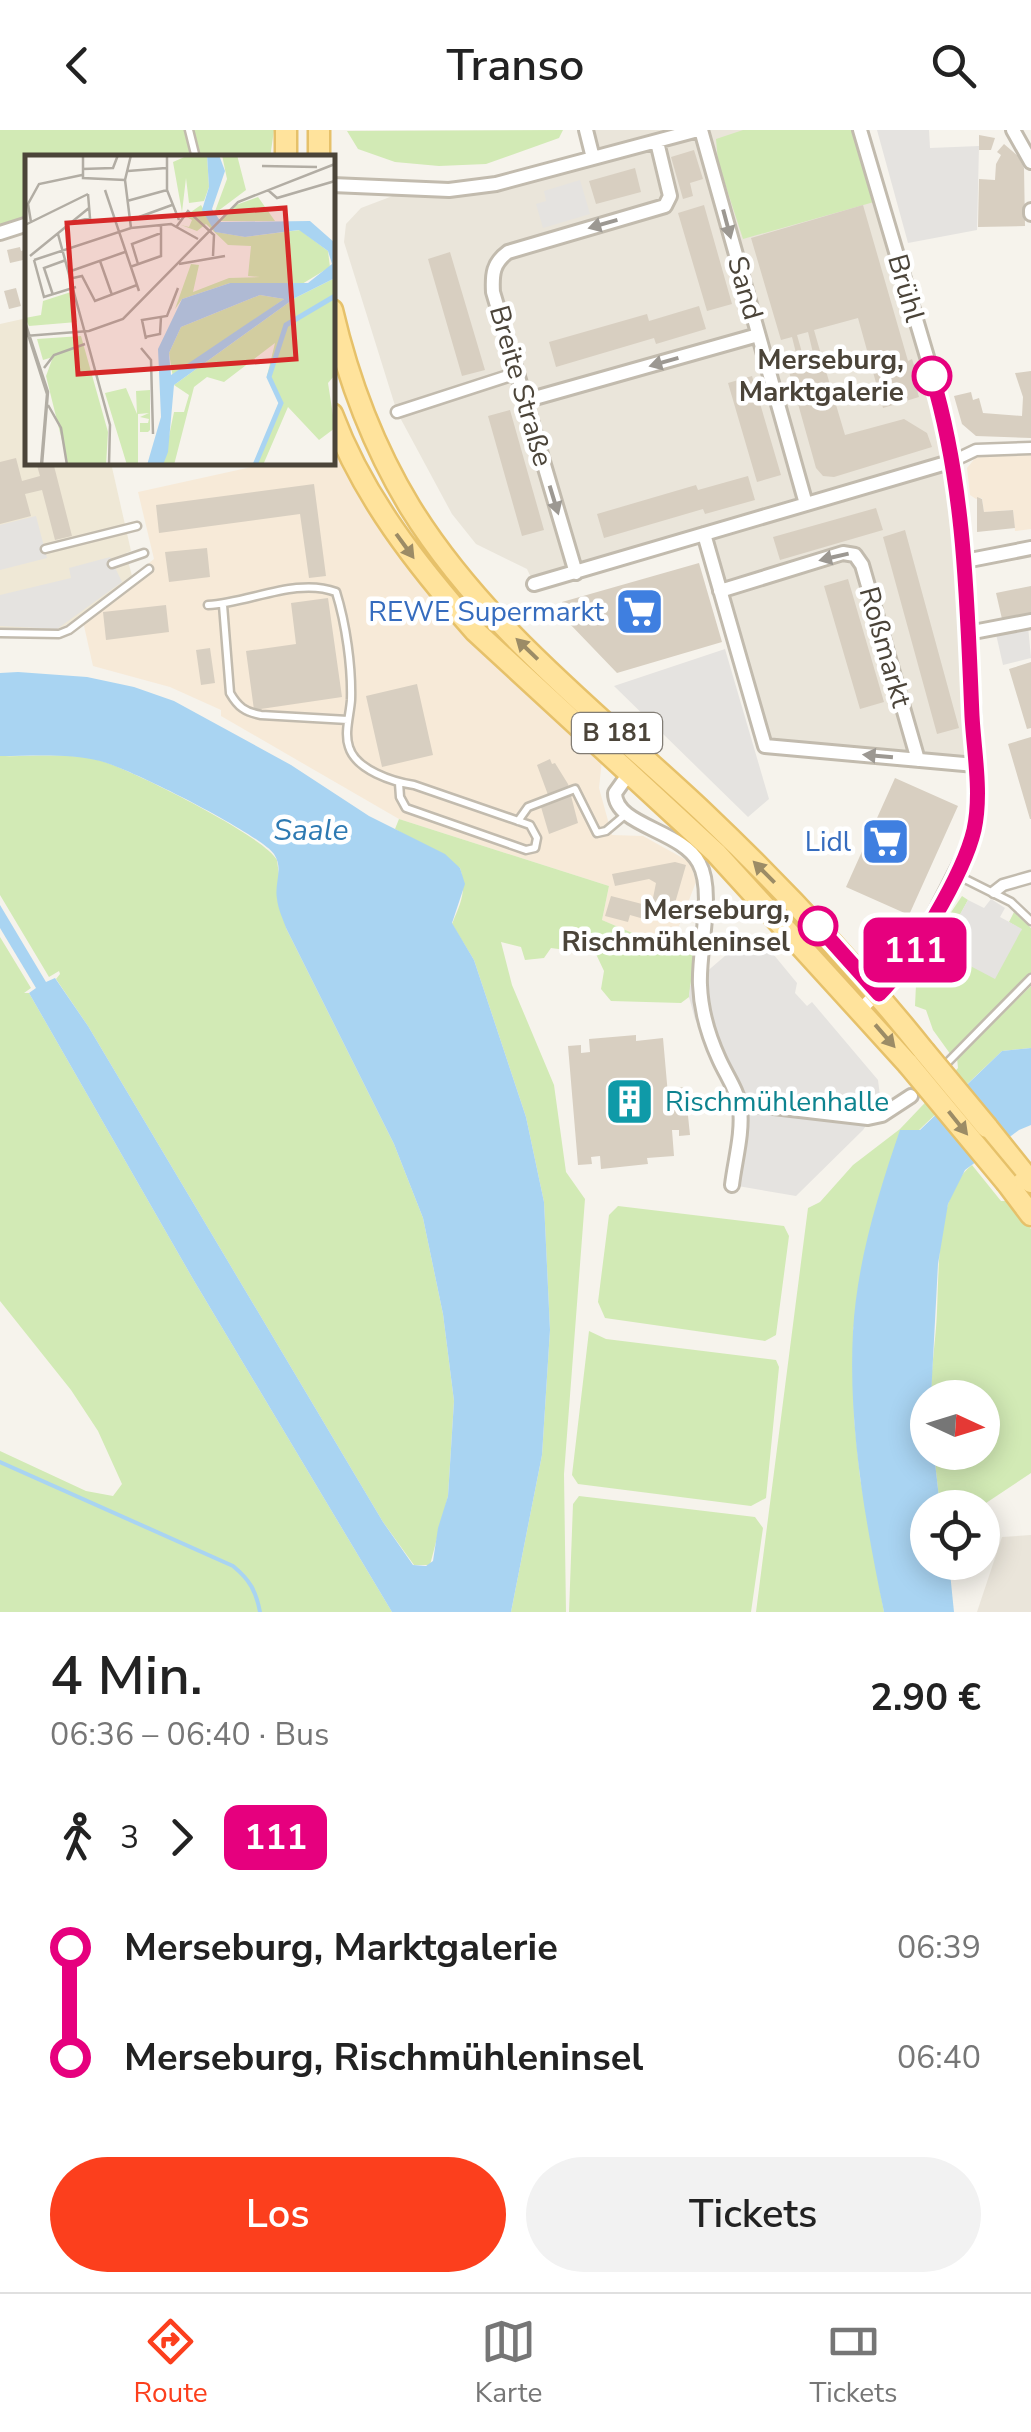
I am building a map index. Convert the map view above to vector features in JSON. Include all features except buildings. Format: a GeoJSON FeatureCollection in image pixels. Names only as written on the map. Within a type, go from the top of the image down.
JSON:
{"type":"FeatureCollection","features":[{"type":"Feature","properties":{"kind":"main road"},"geometry":{"type":"LineString","coordinates":[[319,155],[320,130]]}},
{"type":"Feature","properties":{"kind":"main road","name":"B 181"},"geometry":{"type":"LineString","coordinates":[[335,321],[355,391],[380,451],[409,505],[441,552],[498,620],[752,860],[879,994],[916,1058]]}},
{"type":"Feature","properties":{"kind":"main road","name":"B 181"},"geometry":{"type":"LineString","coordinates":[[335,421],[354,463],[410,554],[476,631],[716,852],[861,1008],[916,1058],[1020,1179],[1031,1215]]}},
{"type":"Feature","properties":{"kind":"street"},"geometry":{"type":"LineString","coordinates":[[586,130],[594,158]]}},
{"type":"Feature","properties":{"kind":"street"},"geometry":{"type":"LineString","coordinates":[[335,185],[449,190],[496,184],[700,130]]}},
{"type":"Feature","properties":{"kind":"street","name":"Sand"},"geometry":{"type":"LineString","coordinates":[[700,130],[806,504]]}},
{"type":"Feature","properties":{"kind":"street","name":"Brühl"},"geometry":{"type":"LineString","coordinates":[[860,130],[938,394],[953,461],[964,561],[978,792],[973,832],[908,963],[861,1008]]}},
{"type":"Feature","properties":{"kind":"street"},"geometry":{"type":"LineString","coordinates":[[1012,130],[1031,162]]}},
{"type":"Feature","properties":{"kind":"street","name":"Breite Straße"},"geometry":{"type":"LineString","coordinates":[[576,572],[493,292],[494,267],[508,252],[664,206],[670,196],[657,142]]}},
{"type":"Feature","properties":{"kind":"street"},"geometry":{"type":"LineString","coordinates":[[0,233],[25,225]]}},
{"type":"Feature","properties":{"kind":"street"},"geometry":{"type":"LineString","coordinates":[[524,401],[758,335]]}},
{"type":"Feature","properties":{"kind":"street"},"geometry":{"type":"LineString","coordinates":[[397,412],[517,373]]}},
{"type":"Feature","properties":{"kind":"street"},"geometry":{"type":"LineString","coordinates":[[534,584],[953,461],[976,450],[1031,448]]}},
{"type":"Feature","properties":{"kind":"street"},"geometry":{"type":"LineString","coordinates":[[704,534],[765,746],[975,765]]}},
{"type":"Feature","properties":{"kind":"street"},"geometry":{"type":"LineString","coordinates":[[964,561],[1031,548]]}},
{"type":"Feature","properties":{"kind":"street","name":"Roßmarkt"},"geometry":{"type":"LineString","coordinates":[[720,591],[843,553],[855,556],[862,564],[918,760]]}},
{"type":"Feature","properties":{"kind":"street"},"geometry":{"type":"LineString","coordinates":[[968,633],[1031,620]]}},
{"type":"Feature","properties":{"kind":"street"},"geometry":{"type":"LineString","coordinates":[[630,772],[615,793],[616,806],[625,815],[679,841],[700,864],[705,895],[700,964],[703,1015],[739,1103],[740,1134],[732,1185]]}},
{"type":"Feature","properties":{"kind":"street"},"geometry":{"type":"LineString","coordinates":[[994,892],[1031,877]]}},
{"type":"Feature","properties":{"kind":"street"},"geometry":{"type":"LineString","coordinates":[[739,1103],[868,1118],[882,1115],[911,1096]]}},
{"type":"Feature","properties":{"kind":"lane"},"geometry":{"type":"LineString","coordinates":[[188,130],[195,155]]}},
{"type":"Feature","properties":{"kind":"lane"},"geometry":{"type":"LineString","coordinates":[[45,549],[138,526]]}},
{"type":"Feature","properties":{"kind":"lane"},"geometry":{"type":"LineString","coordinates":[[112,564],[144,553]]}},
{"type":"Feature","properties":{"kind":"lane"},"geometry":{"type":"LineString","coordinates":[[0,633],[60,634],[149,569]]}},
{"type":"Feature","properties":{"kind":"lane"},"geometry":{"type":"LineString","coordinates":[[208,605],[273,592],[325,588],[336,592],[351,699],[348,746],[356,760],[400,783],[518,821],[536,831],[535,848],[530,851],[406,808],[400,796],[400,783]]}},
{"type":"Feature","properties":{"kind":"lane"},"geometry":{"type":"LineString","coordinates":[[222,604],[230,693],[236,704],[261,715],[348,720]]}},
{"type":"Feature","properties":{"kind":"lane"},"geometry":{"type":"LineString","coordinates":[[518,821],[528,807],[575,789],[597,833],[625,815]]}},
{"type":"Feature","properties":{"kind":"lane"},"geometry":{"type":"LineString","coordinates":[[955,874],[994,892],[1024,911],[1031,921]]}},
{"type":"Feature","properties":{"kind":"lane"},"geometry":{"type":"LineString","coordinates":[[939,1070],[1031,978]]}},
{"type":"Feature","properties":{"kind":"lane"},"geometry":{"type":"LineString","coordinates":[[911,1096],[925,1084]]}},
{"type":"Feature","properties":{"kind":"shaded area"},"geometry":{"type":"Polygon","coordinates":[[[586,130],[860,130],[953,461],[975,765],[765,746],[704,534],[534,584],[527,569],[476,544],[452,514],[397,412],[344,242],[346,224],[361,208],[411,189],[449,190],[593,158],[586,130]]]}},
{"type":"Feature","properties":{"kind":"shaded area"},"geometry":{"type":"Polygon","coordinates":[[[877,130],[929,130],[930,148],[979,146],[977,230],[908,243],[877,130]]]}},
{"type":"Feature","properties":{"kind":"shaded area"},"geometry":{"type":"Polygon","coordinates":[[[580,180],[590,214],[543,228],[536,204],[546,201],[544,191],[580,180]]]}},
{"type":"Feature","properties":{"kind":"shaded area"},"geometry":{"type":"Polygon","coordinates":[[[25,318],[25,465],[111,465],[131,551],[126,553],[132,576],[82,617],[56,630],[0,628],[0,324],[25,318]]]}},
{"type":"Feature","properties":{"kind":"shaded area"},"geometry":{"type":"Polygon","coordinates":[[[1031,448],[1031,529],[1015,531],[1013,510],[984,512],[982,498],[970,495],[967,468],[976,457],[976,450],[1031,448]]]}},
{"type":"Feature","properties":{"kind":"shaded area"},"geometry":{"type":"Polygon","coordinates":[[[335,451],[339,459],[344,457],[395,544],[602,760],[599,788],[612,835],[643,836],[690,862],[696,882],[670,949],[602,920],[609,886],[399,819],[221,716],[221,710],[170,687],[93,666],[82,617],[154,559],[138,492],[260,465],[335,465],[335,451]]]}},
{"type":"Feature","properties":{"kind":"shaded area"},"geometry":{"type":"Polygon","coordinates":[[[36,516],[47,558],[0,570],[0,525],[36,516]]]}},
{"type":"Feature","properties":{"kind":"shaded area"},"geometry":{"type":"Polygon","coordinates":[[[110,557],[122,582],[57,629],[0,626],[0,595],[71,578],[69,568],[110,557]]]}},
{"type":"Feature","properties":{"kind":"shaded area"},"geometry":{"type":"Polygon","coordinates":[[[1028,626],[1031,658],[1003,665],[996,634],[1028,626]]]}},
{"type":"Feature","properties":{"kind":"shaded area"},"geometry":{"type":"Polygon","coordinates":[[[725,649],[769,799],[748,817],[614,686],[725,649]]]}},
{"type":"Feature","properties":{"kind":"shaded area"},"geometry":{"type":"Polygon","coordinates":[[[991,899],[1005,908],[1000,917],[1022,929],[995,979],[940,950],[968,900],[984,908],[991,899]]]}},
{"type":"Feature","properties":{"kind":"shaded area"},"geometry":{"type":"Polygon","coordinates":[[[747,937],[760,938],[797,983],[795,993],[807,1006],[812,1002],[878,1080],[881,1104],[863,1130],[796,1196],[732,1185],[735,1111],[689,997],[690,986],[747,937]]]}},
{"type":"Feature","properties":{"kind":"shaded area"},"geometry":{"type":"Polygon","coordinates":[[[1031,1535],[1031,1612],[977,1612],[988,1580],[1000,1580],[1002,1537],[1031,1535]]]}},
{"type":"Feature","properties":{"kind":"green space"},"geometry":{"type":"Polygon","coordinates":[[[0,130],[186,130],[193,155],[25,155],[25,219],[0,226],[0,130]]]}},
{"type":"Feature","properties":{"kind":"green space"},"geometry":{"type":"Polygon","coordinates":[[[191,130],[274,130],[270,155],[199,155],[191,130]]]}},
{"type":"Feature","properties":{"kind":"green space"},"geometry":{"type":"Polygon","coordinates":[[[563,130],[559,138],[486,164],[439,166],[395,162],[358,149],[347,131],[563,130]]]}},
{"type":"Feature","properties":{"kind":"green space"},"geometry":{"type":"Polygon","coordinates":[[[743,130],[852,130],[874,202],[743,239],[718,162],[716,139],[743,130]]]}},
{"type":"Feature","properties":{"kind":"green space"},"geometry":{"type":"Polygon","coordinates":[[[0,756],[65,756],[102,761],[224,820],[277,860],[286,928],[394,1144],[423,1218],[443,1314],[454,1401],[448,1496],[430,1565],[414,1565],[383,1522],[88,1026],[56,979],[59,971],[49,977],[0,895],[0,756]]]}},
{"type":"Feature","properties":{"kind":"green space"},"geometry":{"type":"Polygon","coordinates":[[[399,819],[609,886],[602,920],[670,949],[695,949],[689,997],[681,1003],[611,1001],[601,989],[604,971],[596,954],[551,948],[544,958],[525,960],[521,947],[501,942],[512,985],[554,1085],[566,1172],[585,1199],[564,1474],[566,1612],[511,1612],[542,1455],[550,1330],[544,1202],[526,1117],[474,960],[452,924],[462,896],[460,868],[395,829],[399,819]]]}},
{"type":"Feature","properties":{"kind":"green space"},"geometry":{"type":"Polygon","coordinates":[[[962,896],[968,900],[941,950],[1022,930],[1009,922],[1014,912],[1031,928],[1031,973],[951,1055],[933,1030],[926,1010],[915,1006],[917,963],[962,896]]]}},
{"type":"Feature","properties":{"kind":"green space"},"geometry":{"type":"Polygon","coordinates":[[[0,937],[31,988],[24,993],[29,993],[193,1279],[392,1612],[0,1612],[0,1451],[86,1491],[113,1496],[122,1484],[98,1431],[71,1390],[0,1301],[0,937]]]}},
{"type":"Feature","properties":{"kind":"green space"},"geometry":{"type":"Polygon","coordinates":[[[1031,986],[1031,1048],[1002,1051],[919,1130],[853,1329],[854,1418],[860,1477],[884,1612],[756,1612],[808,1208],[820,1202],[853,1165],[900,1129],[958,1068],[957,1058],[1031,986]]]}},
{"type":"Feature","properties":{"kind":"green space"},"geometry":{"type":"Polygon","coordinates":[[[972,1165],[1001,1201],[1011,1201],[1031,1229],[1031,1473],[1000,1494],[1000,1490],[938,1490],[936,1470],[1000,1470],[1000,1380],[932,1380],[941,1241],[950,1197],[972,1165]]]}},
{"type":"Feature","properties":{"kind":"green space"},"geometry":{"type":"Polygon","coordinates":[[[618,1206],[784,1226],[789,1236],[776,1335],[765,1341],[605,1318],[598,1302],[609,1215],[618,1206]]]}},
{"type":"Feature","properties":{"kind":"green space"},"geometry":{"type":"Polygon","coordinates":[[[589,1331],[606,1339],[776,1360],[779,1367],[766,1498],[751,1506],[578,1484],[572,1475],[589,1331]]]}},
{"type":"Feature","properties":{"kind":"green space"},"geometry":{"type":"Polygon","coordinates":[[[579,1496],[755,1517],[763,1528],[751,1612],[569,1612],[573,1504],[579,1496]]]}},
{"type":"Feature","properties":{"kind":"water","name":"Saale"},"geometry":{"type":"Polygon","coordinates":[[[0,673],[87,677],[174,701],[291,765],[369,816],[445,854],[460,868],[465,884],[452,923],[474,960],[526,1117],[544,1202],[550,1330],[542,1455],[511,1612],[392,1612],[193,1279],[29,993],[36,988],[0,928],[0,905],[46,982],[55,978],[88,1026],[383,1522],[413,1565],[426,1566],[433,1561],[448,1496],[454,1401],[443,1314],[423,1218],[394,1144],[286,928],[276,893],[278,865],[274,854],[220,817],[115,766],[76,757],[0,756],[0,673]]]}},
{"type":"Feature","properties":{"kind":"water"},"geometry":{"type":"Polygon","coordinates":[[[1031,1048],[1031,1125],[965,1170],[948,1204],[938,1264],[932,1380],[910,1380],[910,1470],[936,1470],[938,1490],[910,1490],[910,1580],[951,1580],[954,1612],[884,1612],[865,1507],[853,1402],[853,1331],[859,1279],[900,1130],[920,1130],[1002,1051],[1031,1048]]]}},
{"type":"Feature","properties":{"kind":"waterway"},"geometry":{"type":"LineString","coordinates":[[0,1462],[233,1566],[251,1586],[260,1612]]}},
{"type":"Feature","properties":{"kind":"bus line","name":"111"},"geometry":{"type":"LineString","coordinates":[[818,926],[879,994],[908,963],[973,832],[978,792],[964,561],[953,461],[932,376]]}},
{"type":"Feature","properties":{"kind":"place","name":"Merseburg, Marktgalerie"},"geometry":{"type":"Point","coordinates":[932,376]}},
{"type":"Feature","properties":{"kind":"place","name":"REWE Supermarkt"},"geometry":{"type":"Point","coordinates":[639,612]}},
{"type":"Feature","properties":{"kind":"place","name":"Lidl"},"geometry":{"type":"Point","coordinates":[886,842]}},
{"type":"Feature","properties":{"kind":"place","name":"Merseburg, Rischmühleninsel"},"geometry":{"type":"Point","coordinates":[818,926]}},
{"type":"Feature","properties":{"kind":"place","name":"Rischmühlenhalle"},"geometry":{"type":"Point","coordinates":[630,1102]}}]}
